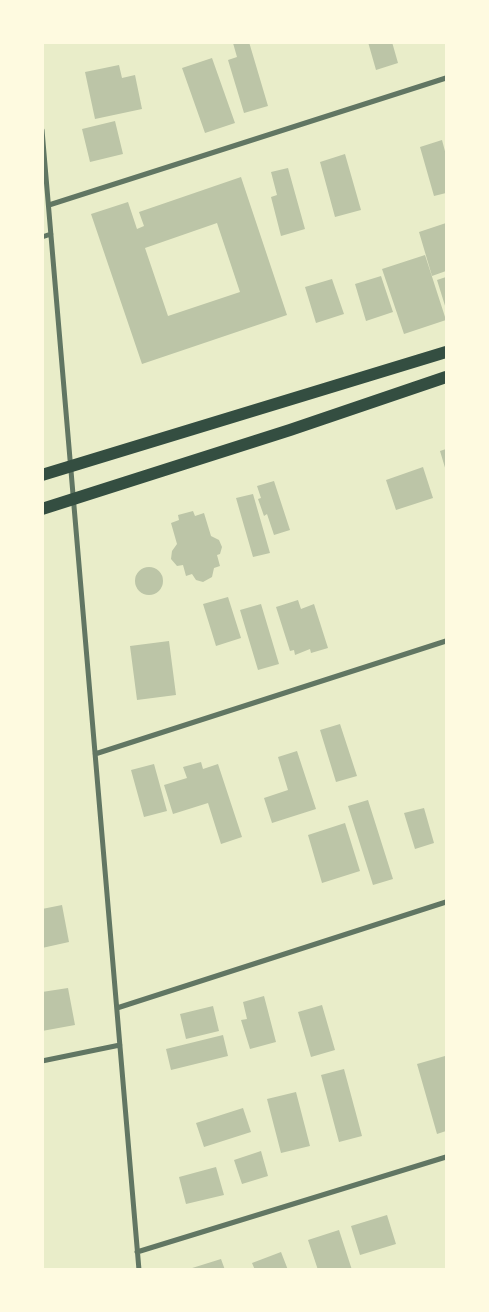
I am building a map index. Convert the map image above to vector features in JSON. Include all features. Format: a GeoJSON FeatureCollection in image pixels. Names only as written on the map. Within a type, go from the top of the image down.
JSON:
{"type":"FeatureCollection","features":[{"type":"Feature","properties":{"kind":"main road"},"geometry":{"type":"LineString","coordinates":[[42,475],[446,352]]}},
{"type":"Feature","properties":{"kind":"main road"},"geometry":{"type":"LineString","coordinates":[[42,509],[290,430],[446,377]]}},
{"type":"Feature","properties":{"kind":"street"},"geometry":{"type":"LineString","coordinates":[[49,205],[446,78]]}},
{"type":"Feature","properties":{"kind":"street"},"geometry":{"type":"LineString","coordinates":[[42,130],[139,1270]]}},
{"type":"Feature","properties":{"kind":"street"},"geometry":{"type":"LineString","coordinates":[[42,237],[52,234]]}},
{"type":"Feature","properties":{"kind":"street"},"geometry":{"type":"LineString","coordinates":[[95,754],[446,641]]}},
{"type":"Feature","properties":{"kind":"street"},"geometry":{"type":"LineString","coordinates":[[117,1008],[446,902]]}},
{"type":"Feature","properties":{"kind":"street"},"geometry":{"type":"LineString","coordinates":[[42,1061],[120,1045]]}},
{"type":"Feature","properties":{"kind":"street"},"geometry":{"type":"LineString","coordinates":[[137,1252],[446,1157]]}},
{"type":"Feature","properties":{"kind":"building"},"geometry":{"type":"Polygon","coordinates":[[[249,42],[268,106],[244,113],[228,60],[237,57],[233,43],[249,42]]]}},
{"type":"Feature","properties":{"kind":"building"},"geometry":{"type":"Polygon","coordinates":[[[368,42],[392,42],[398,63],[376,70],[368,42]]]}},
{"type":"Feature","properties":{"kind":"building"},"geometry":{"type":"Polygon","coordinates":[[[212,58],[235,123],[205,133],[182,68],[212,58]]]}},
{"type":"Feature","properties":{"kind":"building"},"geometry":{"type":"Polygon","coordinates":[[[119,65],[122,78],[135,75],[142,109],[95,119],[85,72],[119,65]]]}},
{"type":"Feature","properties":{"kind":"building"},"geometry":{"type":"Polygon","coordinates":[[[115,121],[123,154],[90,162],[82,129],[115,121]]]}},
{"type":"Feature","properties":{"kind":"building"},"geometry":{"type":"Polygon","coordinates":[[[442,140],[446,155],[446,193],[434,196],[420,147],[442,140]]]}},
{"type":"Feature","properties":{"kind":"building"},"geometry":{"type":"Polygon","coordinates":[[[345,154],[361,210],[335,217],[320,162],[345,154]]]}},
{"type":"Feature","properties":{"kind":"building"},"geometry":{"type":"Polygon","coordinates":[[[288,168],[305,229],[281,236],[271,197],[277,195],[271,172],[288,168]]]}},
{"type":"Feature","properties":{"kind":"building"},"geometry":{"type":"Polygon","coordinates":[[[241,177],[287,315],[142,364],[91,214],[128,202],[137,229],[144,226],[139,212],[241,177]],[[217,223],[145,248],[168,316],[240,292],[217,223]]]}},
{"type":"Feature","properties":{"kind":"building"},"geometry":{"type":"Polygon","coordinates":[[[446,223],[446,271],[432,276],[419,232],[446,223]]]}},
{"type":"Feature","properties":{"kind":"building"},"geometry":{"type":"Polygon","coordinates":[[[425,255],[446,320],[404,334],[382,269],[425,255]]]}},
{"type":"Feature","properties":{"kind":"building"},"geometry":{"type":"Polygon","coordinates":[[[381,276],[393,312],[366,321],[355,284],[381,276]]]}},
{"type":"Feature","properties":{"kind":"building"},"geometry":{"type":"Polygon","coordinates":[[[446,277],[446,309],[437,280],[446,277]]]}},
{"type":"Feature","properties":{"kind":"building"},"geometry":{"type":"Polygon","coordinates":[[[332,279],[344,314],[316,323],[305,287],[332,279]]]}},
{"type":"Feature","properties":{"kind":"building"},"geometry":{"type":"Polygon","coordinates":[[[446,449],[446,471],[440,451],[446,449]]]}},
{"type":"Feature","properties":{"kind":"building"},"geometry":{"type":"Polygon","coordinates":[[[423,467],[433,498],[396,510],[386,480],[423,467]]]}},
{"type":"Feature","properties":{"kind":"building"},"geometry":{"type":"Polygon","coordinates":[[[274,481],[290,530],[274,535],[267,514],[264,516],[258,499],[261,498],[257,486],[274,481]]]}},
{"type":"Feature","properties":{"kind":"building"},"geometry":{"type":"Polygon","coordinates":[[[253,494],[270,553],[253,557],[236,498],[253,494]]]}},
{"type":"Feature","properties":{"kind":"building"},"geometry":{"type":"Polygon","coordinates":[[[193,511],[195,516],[204,513],[211,536],[219,540],[222,547],[220,554],[217,555],[220,566],[214,568],[212,577],[203,582],[196,580],[192,574],[186,576],[183,565],[177,566],[171,559],[172,551],[177,544],[171,523],[179,520],[178,515],[193,511]]]}},
{"type":"Feature","properties":{"kind":"building"},"geometry":{"type":"Polygon","coordinates":[[[149,567],[159,571],[163,581],[159,591],[149,595],[139,591],[135,581],[139,571],[149,567]]]}},
{"type":"Feature","properties":{"kind":"building"},"geometry":{"type":"Polygon","coordinates":[[[228,597],[241,638],[216,646],[203,604],[228,597]]]}},
{"type":"Feature","properties":{"kind":"building"},"geometry":{"type":"Polygon","coordinates":[[[298,600],[301,609],[314,604],[328,648],[311,653],[310,649],[295,655],[294,650],[290,651],[276,607],[298,600]]]}},
{"type":"Feature","properties":{"kind":"building"},"geometry":{"type":"Polygon","coordinates":[[[261,604],[279,664],[258,670],[240,610],[261,604]]]}},
{"type":"Feature","properties":{"kind":"building"},"geometry":{"type":"Polygon","coordinates":[[[169,641],[176,695],[137,700],[130,646],[169,641]]]}},
{"type":"Feature","properties":{"kind":"building"},"geometry":{"type":"Polygon","coordinates":[[[340,724],[357,776],[336,782],[320,730],[340,724]]]}},
{"type":"Feature","properties":{"kind":"building"},"geometry":{"type":"Polygon","coordinates":[[[297,751],[316,809],[272,823],[264,798],[288,790],[278,757],[297,751]]]}},
{"type":"Feature","properties":{"kind":"building"},"geometry":{"type":"Polygon","coordinates":[[[201,762],[203,769],[218,764],[242,837],[221,844],[208,803],[173,814],[164,785],[187,778],[183,767],[201,762]]]}},
{"type":"Feature","properties":{"kind":"building"},"geometry":{"type":"Polygon","coordinates":[[[154,764],[167,811],[144,817],[131,770],[154,764]]]}},
{"type":"Feature","properties":{"kind":"building"},"geometry":{"type":"Polygon","coordinates":[[[368,800],[393,879],[373,885],[348,806],[368,800]]]}},
{"type":"Feature","properties":{"kind":"building"},"geometry":{"type":"Polygon","coordinates":[[[424,808],[434,843],[415,849],[404,813],[424,808]]]}},
{"type":"Feature","properties":{"kind":"building"},"geometry":{"type":"Polygon","coordinates":[[[345,823],[360,871],[322,883],[308,835],[345,823]]]}},
{"type":"Feature","properties":{"kind":"building"},"geometry":{"type":"Polygon","coordinates":[[[62,905],[69,942],[42,948],[42,909],[62,905]]]}},
{"type":"Feature","properties":{"kind":"building"},"geometry":{"type":"Polygon","coordinates":[[[68,988],[75,1025],[42,1031],[42,992],[68,988]]]}},
{"type":"Feature","properties":{"kind":"building"},"geometry":{"type":"Polygon","coordinates":[[[264,996],[276,1042],[250,1049],[241,1020],[247,1019],[243,1002],[264,996]]]}},
{"type":"Feature","properties":{"kind":"building"},"geometry":{"type":"Polygon","coordinates":[[[322,1005],[335,1050],[311,1057],[298,1012],[322,1005]]]}},
{"type":"Feature","properties":{"kind":"building"},"geometry":{"type":"Polygon","coordinates":[[[213,1006],[219,1031],[186,1039],[180,1014],[213,1006]]]}},
{"type":"Feature","properties":{"kind":"building"},"geometry":{"type":"Polygon","coordinates":[[[223,1035],[228,1056],[171,1070],[166,1049],[223,1035]]]}},
{"type":"Feature","properties":{"kind":"building"},"geometry":{"type":"Polygon","coordinates":[[[445,1056],[446,1131],[437,1134],[417,1064],[445,1056]]]}},
{"type":"Feature","properties":{"kind":"building"},"geometry":{"type":"Polygon","coordinates":[[[344,1069],[362,1136],[339,1142],[321,1075],[344,1069]]]}},
{"type":"Feature","properties":{"kind":"building"},"geometry":{"type":"Polygon","coordinates":[[[296,1092],[310,1146],[281,1153],[267,1099],[296,1092]]]}},
{"type":"Feature","properties":{"kind":"building"},"geometry":{"type":"Polygon","coordinates":[[[243,1108],[251,1132],[204,1147],[196,1123],[243,1108]]]}},
{"type":"Feature","properties":{"kind":"building"},"geometry":{"type":"Polygon","coordinates":[[[261,1151],[268,1176],[242,1184],[234,1160],[261,1151]]]}},
{"type":"Feature","properties":{"kind":"building"},"geometry":{"type":"Polygon","coordinates":[[[216,1167],[224,1195],[186,1204],[179,1177],[216,1167]]]}},
{"type":"Feature","properties":{"kind":"building"},"geometry":{"type":"Polygon","coordinates":[[[387,1215],[396,1244],[360,1255],[351,1226],[387,1215]]]}},
{"type":"Feature","properties":{"kind":"building"},"geometry":{"type":"Polygon","coordinates":[[[339,1230],[352,1270],[318,1270],[308,1240],[339,1230]]]}},
{"type":"Feature","properties":{"kind":"building"},"geometry":{"type":"Polygon","coordinates":[[[281,1252],[288,1270],[255,1270],[252,1263],[281,1252]]]}},
{"type":"Feature","properties":{"kind":"building"},"geometry":{"type":"Polygon","coordinates":[[[221,1259],[225,1270],[189,1270],[189,1269],[221,1259]]]}}]}
